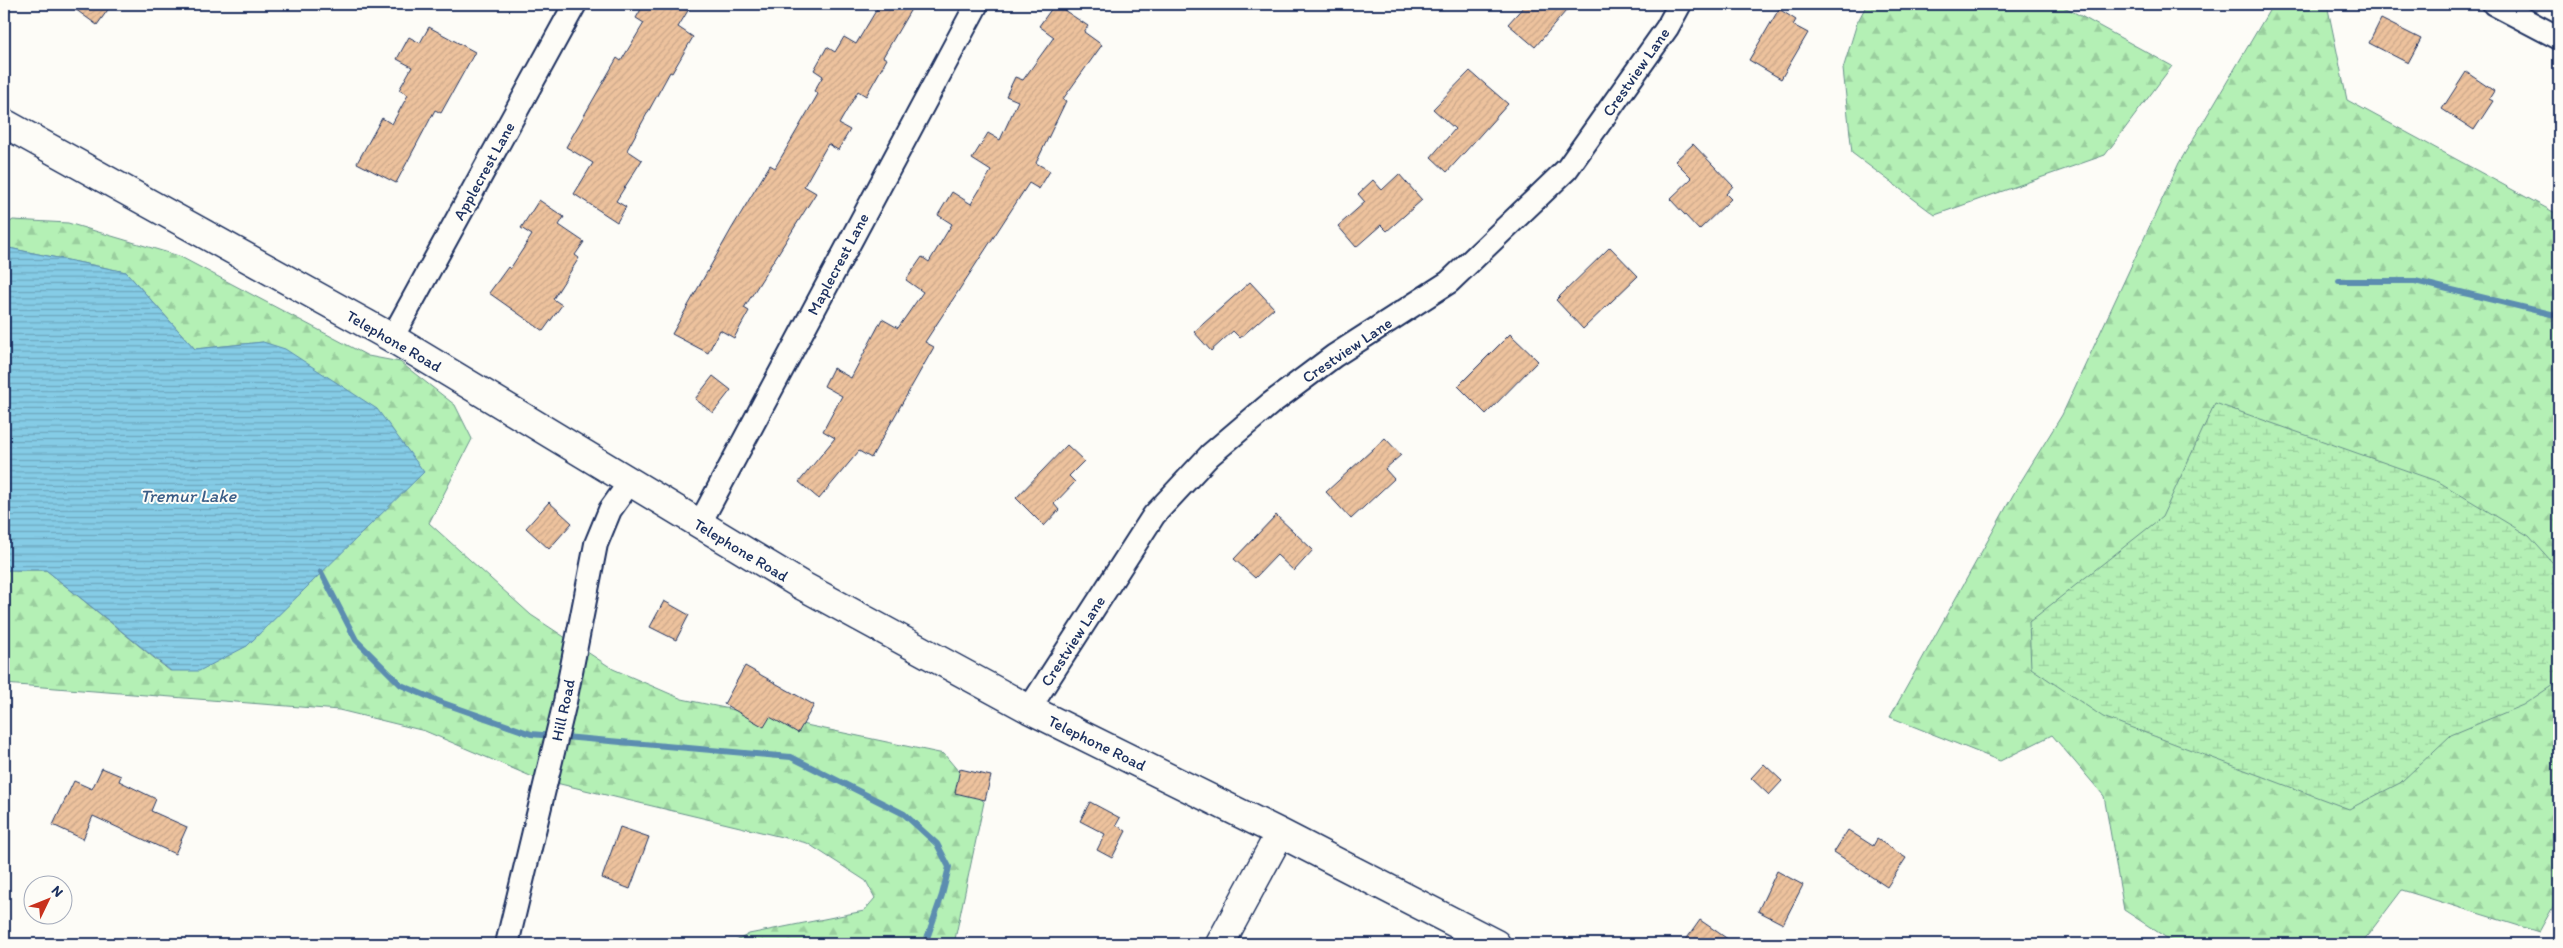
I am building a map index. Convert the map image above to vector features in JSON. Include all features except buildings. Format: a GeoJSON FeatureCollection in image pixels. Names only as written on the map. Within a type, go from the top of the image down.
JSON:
{"type":"FeatureCollection","features":[{"type":"Feature","properties":{"kind":"street","name":"Applecrest Lane"},"geometry":{"type":"LineString","coordinates":[[392,338],[575,4]]}},
{"type":"Feature","properties":{"kind":"street","name":"Maplecrest Lane"},"geometry":{"type":"LineString","coordinates":[[699,525],[978,4]]}},
{"type":"Feature","properties":{"kind":"street","name":"Crestview Lane"},"geometry":{"type":"LineString","coordinates":[[1029,709],[1160,508],[1210,455],[1270,404],[1334,356],[1448,282],[1567,169],[1667,28],[1680,4]]}},
{"type":"Feature","properties":{"kind":"street"},"geometry":{"type":"LineString","coordinates":[[2494,4],[2559,38]]}},
{"type":"Feature","properties":{"kind":"street","name":"Telephone Road"},"geometry":{"type":"LineString","coordinates":[[4,123],[392,338],[801,585],[1029,709],[1280,833],[1496,944]]}},
{"type":"Feature","properties":{"kind":"street","name":"Hill Road"},"geometry":{"type":"LineString","coordinates":[[507,944],[565,702],[596,544],[610,510],[630,482]]}},
{"type":"Feature","properties":{"kind":"street"},"geometry":{"type":"LineString","coordinates":[[1220,944],[1280,833]]}},
{"type":"Feature","properties":{"kind":"green space"},"geometry":{"type":"Polygon","coordinates":[[[1867,4],[2059,4],[2172,66],[2105,155],[1935,215],[1852,153],[1843,69],[1857,23],[1867,4]]]}},
{"type":"Feature","properties":{"kind":"green space"},"geometry":{"type":"Polygon","coordinates":[[[2273,4],[2327,4],[2347,100],[2559,215],[2559,896],[2539,932],[2402,890],[2361,944],[2176,944],[2124,910],[2104,796],[2052,735],[2000,761],[1890,717],[2018,486],[2062,415],[2179,163],[2273,4]]]}},
{"type":"Feature","properties":{"kind":"green space"},"geometry":{"type":"Polygon","coordinates":[[[13,220],[68,223],[179,256],[368,356],[400,362],[455,405],[472,439],[429,523],[531,615],[613,669],[682,699],[944,754],[984,802],[954,944],[731,944],[749,934],[864,911],[875,898],[866,881],[807,843],[535,778],[425,731],[339,710],[4,684],[4,570],[46,570],[170,671],[247,646],[321,572],[263,342],[195,349],[126,272],[4,247],[4,226],[13,220]]]}},
{"type":"Feature","properties":{"kind":"green space"},"geometry":{"type":"Polygon","coordinates":[[[2215,403],[2439,482],[2529,536],[2559,570],[2559,681],[2523,705],[2451,735],[2400,783],[2349,809],[2103,717],[2031,668],[2029,622],[2162,517],[2215,403]]]}},
{"type":"Feature","properties":{"kind":"water","name":"Tremur Lake"},"geometry":{"type":"Polygon","coordinates":[[[4,247],[126,272],[195,349],[263,342],[285,349],[377,409],[424,472],[247,646],[199,671],[171,671],[46,570],[4,570],[4,247]]]}},
{"type":"Feature","properties":{"kind":"waterway"},"geometry":{"type":"LineString","coordinates":[[2339,281],[2415,281],[2559,316]]}},
{"type":"Feature","properties":{"kind":"waterway"},"geometry":{"type":"LineString","coordinates":[[321,572],[356,640],[401,685],[443,703],[531,734],[791,757],[904,814],[937,844],[949,867],[942,895],[925,944]]}}]}
